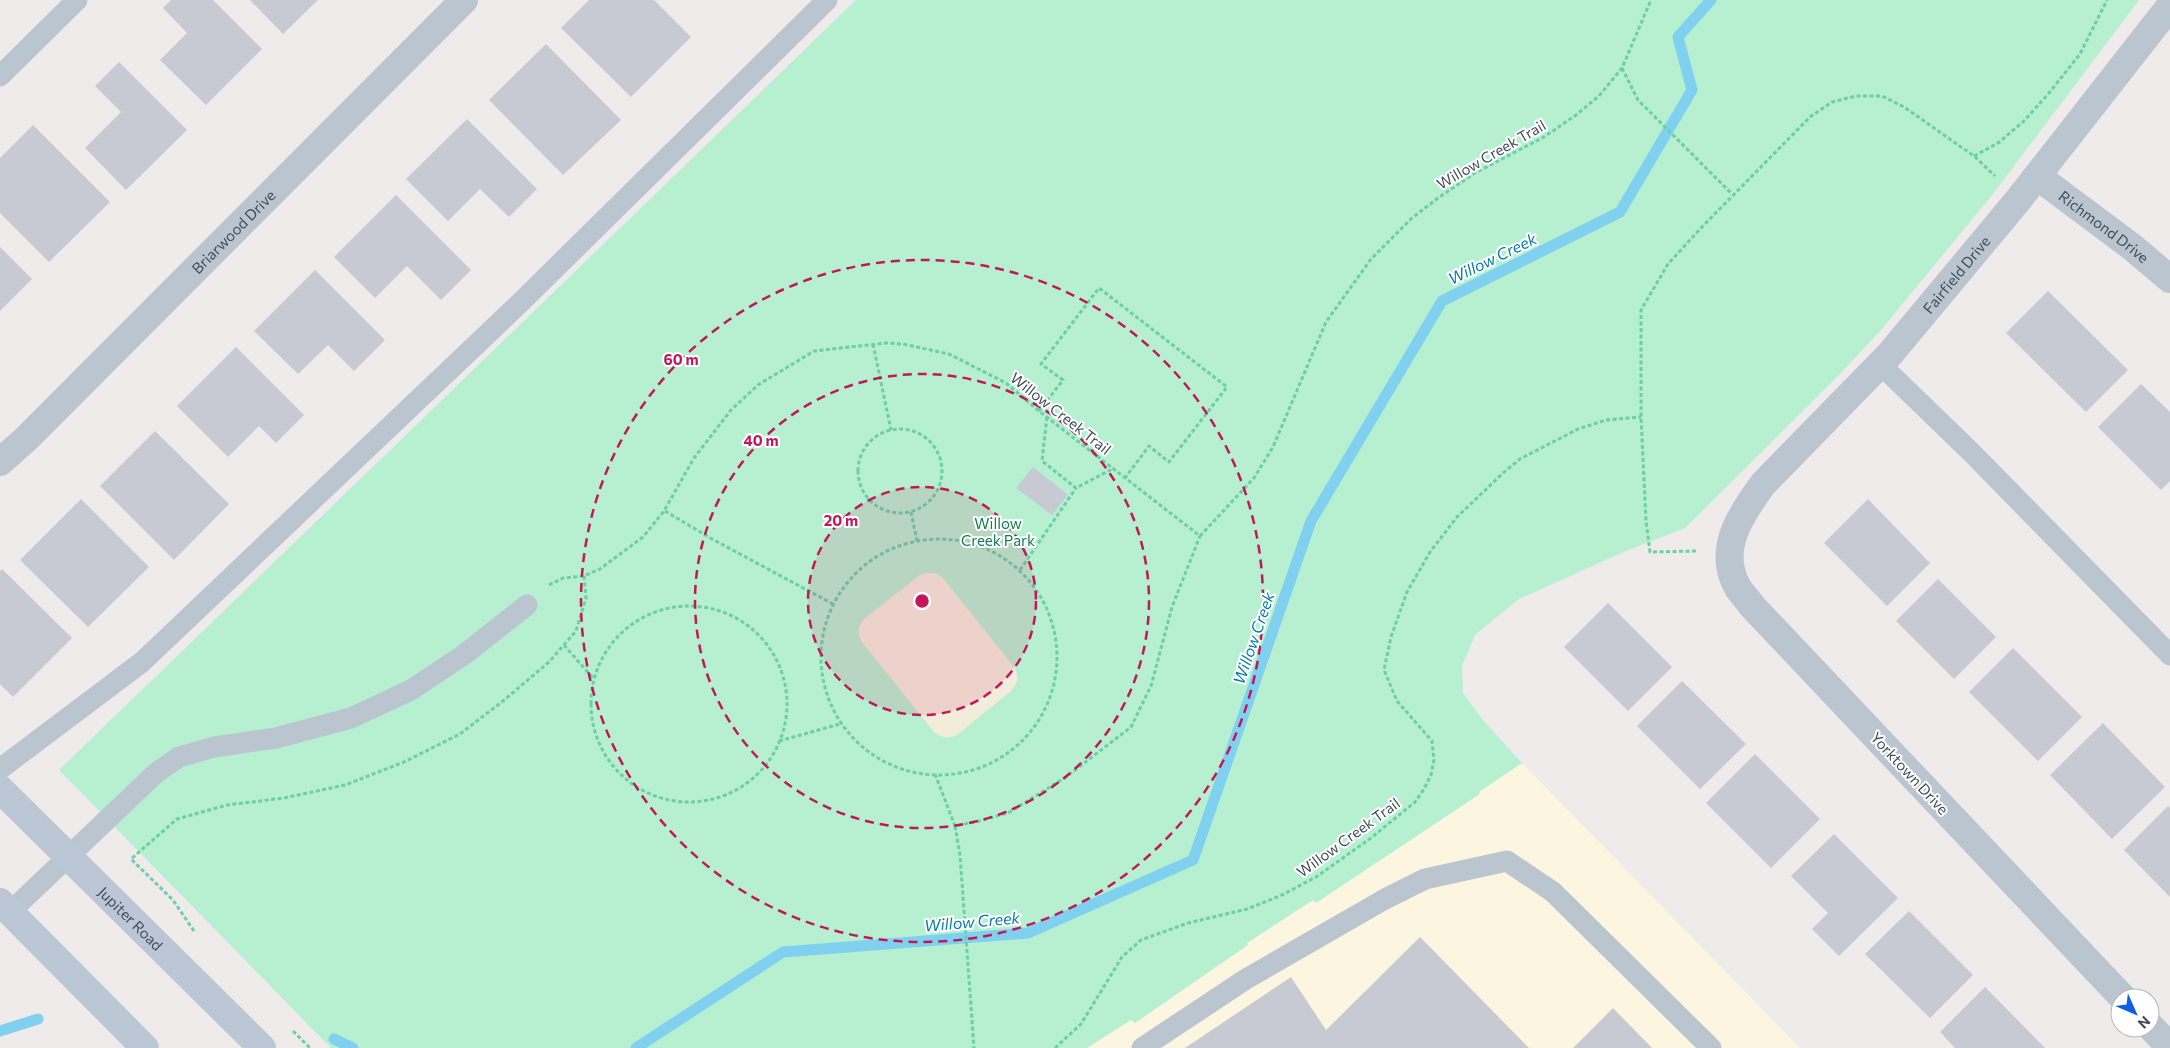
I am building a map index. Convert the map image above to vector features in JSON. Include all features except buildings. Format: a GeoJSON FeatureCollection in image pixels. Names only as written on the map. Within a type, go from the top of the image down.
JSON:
{"type":"FeatureCollection","features":[{"type":"Feature","properties":{"kind":"main road","name":"Jupiter Road"},"geometry":{"type":"LineString","coordinates":[[0,789],[262,1048]]}},
{"type":"Feature","properties":{"kind":"main road"},"geometry":{"type":"LineString","coordinates":[[5,907],[145,1048]]}},
{"type":"Feature","properties":{"kind":"street","name":"Briarwood Drive"},"geometry":{"type":"LineString","coordinates":[[0,462],[26,439],[464,0]]}},
{"type":"Feature","properties":{"kind":"street","name":"Fairfield Drive"},"geometry":{"type":"LineString","coordinates":[[1731,541],[1746,508],[1763,484],[1880,364],[2019,199],[2170,6]]}},
{"type":"Feature","properties":{"kind":"street","name":"Richmond Drive"},"geometry":{"type":"LineString","coordinates":[[2037,176],[2132,247],[2170,279]]}},
{"type":"Feature","properties":{"kind":"street","name":"Yorktown Drive"},"geometry":{"type":"LineString","coordinates":[[1731,541],[1732,569],[1737,587],[1752,606],[2114,988]]}},
{"type":"Feature","properties":{"kind":"street"},"geometry":{"type":"LineString","coordinates":[[2160,1036],[2170,1047]]}},
{"type":"Feature","properties":{"kind":"lane"},"geometry":{"type":"LineString","coordinates":[[0,76],[77,0]]}},
{"type":"Feature","properties":{"kind":"lane"},"geometry":{"type":"LineString","coordinates":[[0,768],[142,662],[522,301],[827,0]]}},
{"type":"Feature","properties":{"kind":"lane"},"geometry":{"type":"LineString","coordinates":[[1880,364],[1972,453],[2170,655]]}},
{"type":"Feature","properties":{"kind":"lane"},"geometry":{"type":"LineString","coordinates":[[5,907],[68,857],[156,773],[179,757],[214,747],[276,738],[351,718],[411,690],[465,654],[527,605]]}},
{"type":"Feature","properties":{"kind":"lane"},"geometry":{"type":"LineString","coordinates":[[1142,1048],[1246,979],[1384,899],[1425,879],[1507,861],[1553,892],[1711,1048]]}},
{"type":"Feature","properties":{"kind":"path","name":"Willow Creek Trail"},"geometry":{"type":"LineString","coordinates":[[955,826],[1008,812],[1066,777],[1131,727],[1151,686],[1172,607],[1195,553],[1200,536],[1254,478],[1273,447],[1307,362],[1326,322],[1371,259],[1412,218],[1438,198],[1475,173],[1544,137],[1599,96],[1622,68],[1651,0]]}},
{"type":"Feature","properties":{"kind":"path"},"geometry":{"type":"LineString","coordinates":[[1974,156],[1998,144],[2024,121],[2049,93],[2080,54],[2107,0]]}},
{"type":"Feature","properties":{"kind":"path"},"geometry":{"type":"LineString","coordinates":[[1622,68],[1638,100],[1732,194]]}},
{"type":"Feature","properties":{"kind":"path"},"geometry":{"type":"LineString","coordinates":[[1731,541],[1650,552],[1646,521],[1641,417],[1641,310],[1668,264],[1732,194],[1810,117],[1832,102],[1856,96],[1882,96],[1896,103],[1974,156],[2019,199]]}},
{"type":"Feature","properties":{"kind":"path"},"geometry":{"type":"LineString","coordinates":[[1039,411],[1062,380],[1041,364],[1099,288],[1227,387],[1169,462],[1149,446],[1125,478]]}},
{"type":"Feature","properties":{"kind":"path","name":"Willow Creek Trail"},"geometry":{"type":"LineString","coordinates":[[527,605],[546,586],[563,578],[584,576],[600,569],[642,538],[664,511],[694,458],[730,410],[758,384],[814,351],[873,344],[903,344],[949,354],[1006,382],[1039,411],[1200,536]]}},
{"type":"Feature","properties":{"kind":"path"},"geometry":{"type":"LineString","coordinates":[[873,344],[891,430]]}},
{"type":"Feature","properties":{"kind":"path"},"geometry":{"type":"LineString","coordinates":[[1047,417],[1042,461],[1076,488]]}},
{"type":"Feature","properties":{"kind":"path","name":"Willow Creek Trail"},"geometry":{"type":"LineString","coordinates":[[1055,1048],[1081,1024],[1122,957],[1141,940],[1188,923],[1247,910],[1316,878],[1371,838],[1415,802],[1431,775],[1434,760],[1432,741],[1397,701],[1384,670],[1391,637],[1407,592],[1430,552],[1457,517],[1520,459],[1578,429],[1606,420],[1641,417]]}},
{"type":"Feature","properties":{"kind":"path"},"geometry":{"type":"LineString","coordinates":[[906,429],[920,433],[932,442],[942,460],[943,476],[939,490],[925,506],[912,512],[897,514],[878,508],[867,498],[858,475],[859,460],[866,447],[876,436],[891,430],[906,429]]}},
{"type":"Feature","properties":{"kind":"path"},"geometry":{"type":"LineString","coordinates":[[1019,570],[1076,488],[1114,468]]}},
{"type":"Feature","properties":{"kind":"path"},"geometry":{"type":"LineString","coordinates":[[664,511],[833,604]]}},
{"type":"Feature","properties":{"kind":"path"},"geometry":{"type":"LineString","coordinates":[[912,512],[917,541]]}},
{"type":"Feature","properties":{"kind":"path"},"geometry":{"type":"LineString","coordinates":[[952,539],[973,543],[992,551],[1019,570],[1040,595],[1051,619],[1054,633],[1056,668],[1052,690],[1032,729],[1013,749],[993,762],[974,770],[948,775],[910,772],[869,753],[840,724],[827,699],[821,673],[820,646],[833,604],[854,573],[883,552],[917,541],[952,539]]}},
{"type":"Feature","properties":{"kind":"path"},"geometry":{"type":"LineString","coordinates":[[195,932],[173,900],[131,859],[177,819],[227,806],[284,798],[345,785],[404,762],[460,734],[549,662],[576,631],[586,598],[584,576]]}},
{"type":"Feature","properties":{"kind":"path"},"geometry":{"type":"LineString","coordinates":[[675,606],[709,608],[741,621],[755,631],[776,658],[786,691],[785,726],[778,741],[772,757],[761,772],[733,792],[700,802],[666,800],[635,788],[618,774],[599,746],[590,712],[594,678],[615,638],[642,618],[675,606]]}},
{"type":"Feature","properties":{"kind":"path"},"geometry":{"type":"LineString","coordinates":[[564,645],[594,678]]}},
{"type":"Feature","properties":{"kind":"path"},"geometry":{"type":"LineString","coordinates":[[778,741],[840,724]]}},
{"type":"Feature","properties":{"kind":"path"},"geometry":{"type":"LineString","coordinates":[[935,774],[955,826],[960,855],[974,1048]]}},
{"type":"Feature","properties":{"kind":"path"},"geometry":{"type":"LineString","coordinates":[[289,1028],[310,1048]]}},
{"type":"Feature","properties":{"kind":"shaded area"},"geometry":{"type":"Polygon","coordinates":[[[1522,763],[1800,1048],[1087,1048],[1522,763]]]}},
{"type":"Feature","properties":{"kind":"green space","name":"Willow Creek Park"},"geometry":{"type":"Polygon","coordinates":[[[856,0],[2139,0],[1993,194],[1881,330],[1837,377],[1685,528],[1626,551],[1519,599],[1475,635],[1462,666],[1463,693],[1482,719],[1522,763],[1479,792],[1480,794],[1316,903],[1313,900],[1247,943],[1248,945],[1135,1023],[1131,1020],[1087,1048],[331,1048],[59,770],[856,0]]]}},
{"type":"Feature","properties":{"kind":"sand"},"geometry":{"type":"Polygon","coordinates":[[[935,573],[942,577],[1014,667],[1017,674],[1016,683],[1011,691],[957,735],[950,737],[942,737],[934,732],[861,641],[859,635],[859,627],[864,619],[920,575],[935,573]]]}},
{"type":"Feature","properties":{"kind":"waterway","name":"Willow Creek"},"geometry":{"type":"LineString","coordinates":[[636,1048],[783,952],[1028,933],[1193,860],[1311,521],[1442,301],[1620,212],[1692,90],[1678,37],[1711,0]]}},
{"type":"Feature","properties":{"kind":"waterway","name":"Willow Creek"},"geometry":{"type":"LineString","coordinates":[[0,1031],[38,1019]]}},
{"type":"Feature","properties":{"kind":"waterway","name":"Willow Creek"},"geometry":{"type":"LineString","coordinates":[[334,1039],[353,1048]]}}]}
